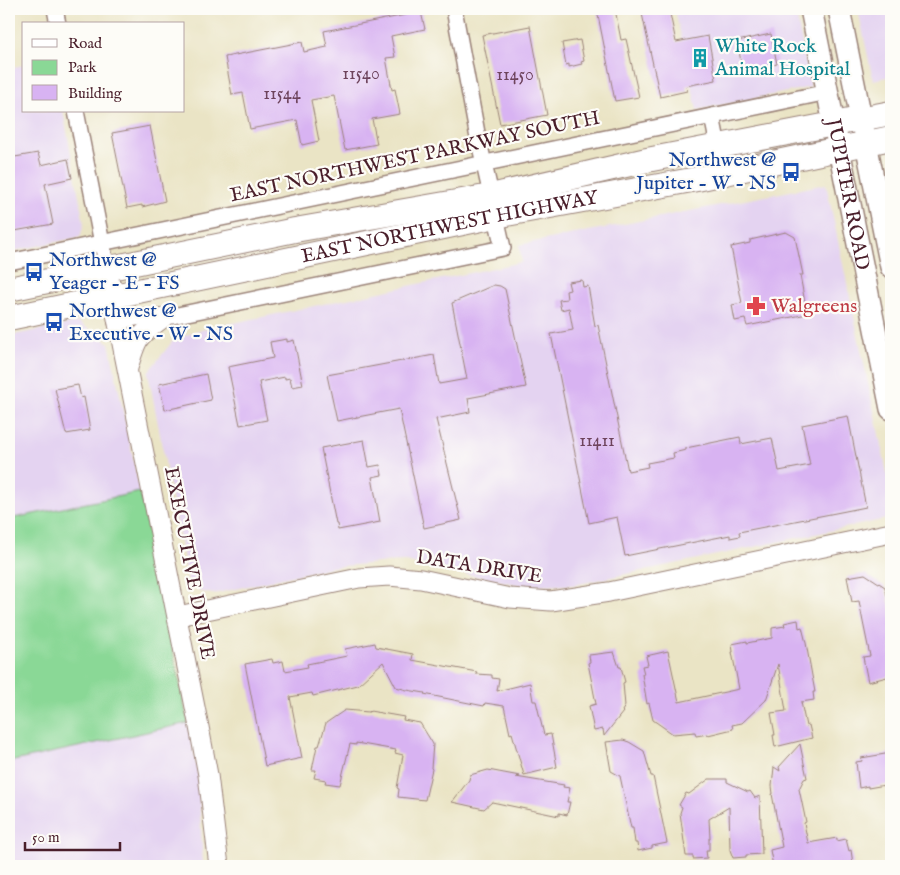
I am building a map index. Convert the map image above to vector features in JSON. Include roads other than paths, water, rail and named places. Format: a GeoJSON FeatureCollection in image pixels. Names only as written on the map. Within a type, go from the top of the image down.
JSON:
{"type":"FeatureCollection","features":[{"type":"Feature","properties":{"kind":"main road","name":"JUPITER ROAD"},"geometry":{"type":"LineString","coordinates":[[811,9],[890,400]]}},
{"type":"Feature","properties":{"kind":"main road","name":"JUPITER ROAD"},"geometry":{"type":"LineString","coordinates":[[839,9],[891,267]]}},
{"type":"Feature","properties":{"kind":"main road","name":"EAST NORTHWEST HIGHWAY"},"geometry":{"type":"LineString","coordinates":[[9,318],[112,297],[494,206],[718,146],[891,113]]}},
{"type":"Feature","properties":{"kind":"main road","name":"EAST NORTHWEST HIGHWAY"},"geometry":{"type":"LineString","coordinates":[[9,289],[321,225],[494,206],[698,179],[891,138]]}},
{"type":"Feature","properties":{"kind":"street"},"geometry":{"type":"LineString","coordinates":[[55,9],[58,22]]}},
{"type":"Feature","properties":{"kind":"street"},"geometry":{"type":"LineString","coordinates":[[116,322],[141,317],[163,318],[503,248],[484,164],[454,9]]}},
{"type":"Feature","properties":{"kind":"street","name":"EAST NORTHWEST PARKWAY SOUTH"},"geometry":{"type":"LineString","coordinates":[[9,262],[828,92]]}},
{"type":"Feature","properties":{"kind":"street"},"geometry":{"type":"LineString","coordinates":[[76,112],[107,270]]}},
{"type":"Feature","properties":{"kind":"street"},"geometry":{"type":"LineString","coordinates":[[712,116],[718,146]]}},
{"type":"Feature","properties":{"kind":"street","name":"EXECUTIVE DRIVE"},"geometry":{"type":"LineString","coordinates":[[107,270],[116,322],[178,616],[208,776],[219,866]]}},
{"type":"Feature","properties":{"kind":"street"},"geometry":{"type":"LineString","coordinates":[[127,372],[135,343],[141,334],[163,318]]}},
{"type":"Feature","properties":{"kind":"street","name":"DATA DRIVE"},"geometry":{"type":"LineString","coordinates":[[178,616],[351,579],[388,576],[421,579],[510,598],[551,601],[609,592],[891,533]]}},
{"type":"Feature","properties":{"kind":"place","name":"White Rock Animal Hospital"},"geometry":{"type":"Point","coordinates":[700,58]}},
{"type":"Feature","properties":{"kind":"place","name":"Northwest @ Jupiter - W - NS"},"geometry":{"type":"Point","coordinates":[791,172]}},
{"type":"Feature","properties":{"kind":"place","name":"Northwest @ Yeager - E - FS"},"geometry":{"type":"Point","coordinates":[34,272]}},
{"type":"Feature","properties":{"kind":"place","name":"Walgreens"},"geometry":{"type":"Point","coordinates":[756,306]}},
{"type":"Feature","properties":{"kind":"place","name":"Northwest @ Executive - W - NS"},"geometry":{"type":"Point","coordinates":[54,322]}}]}
